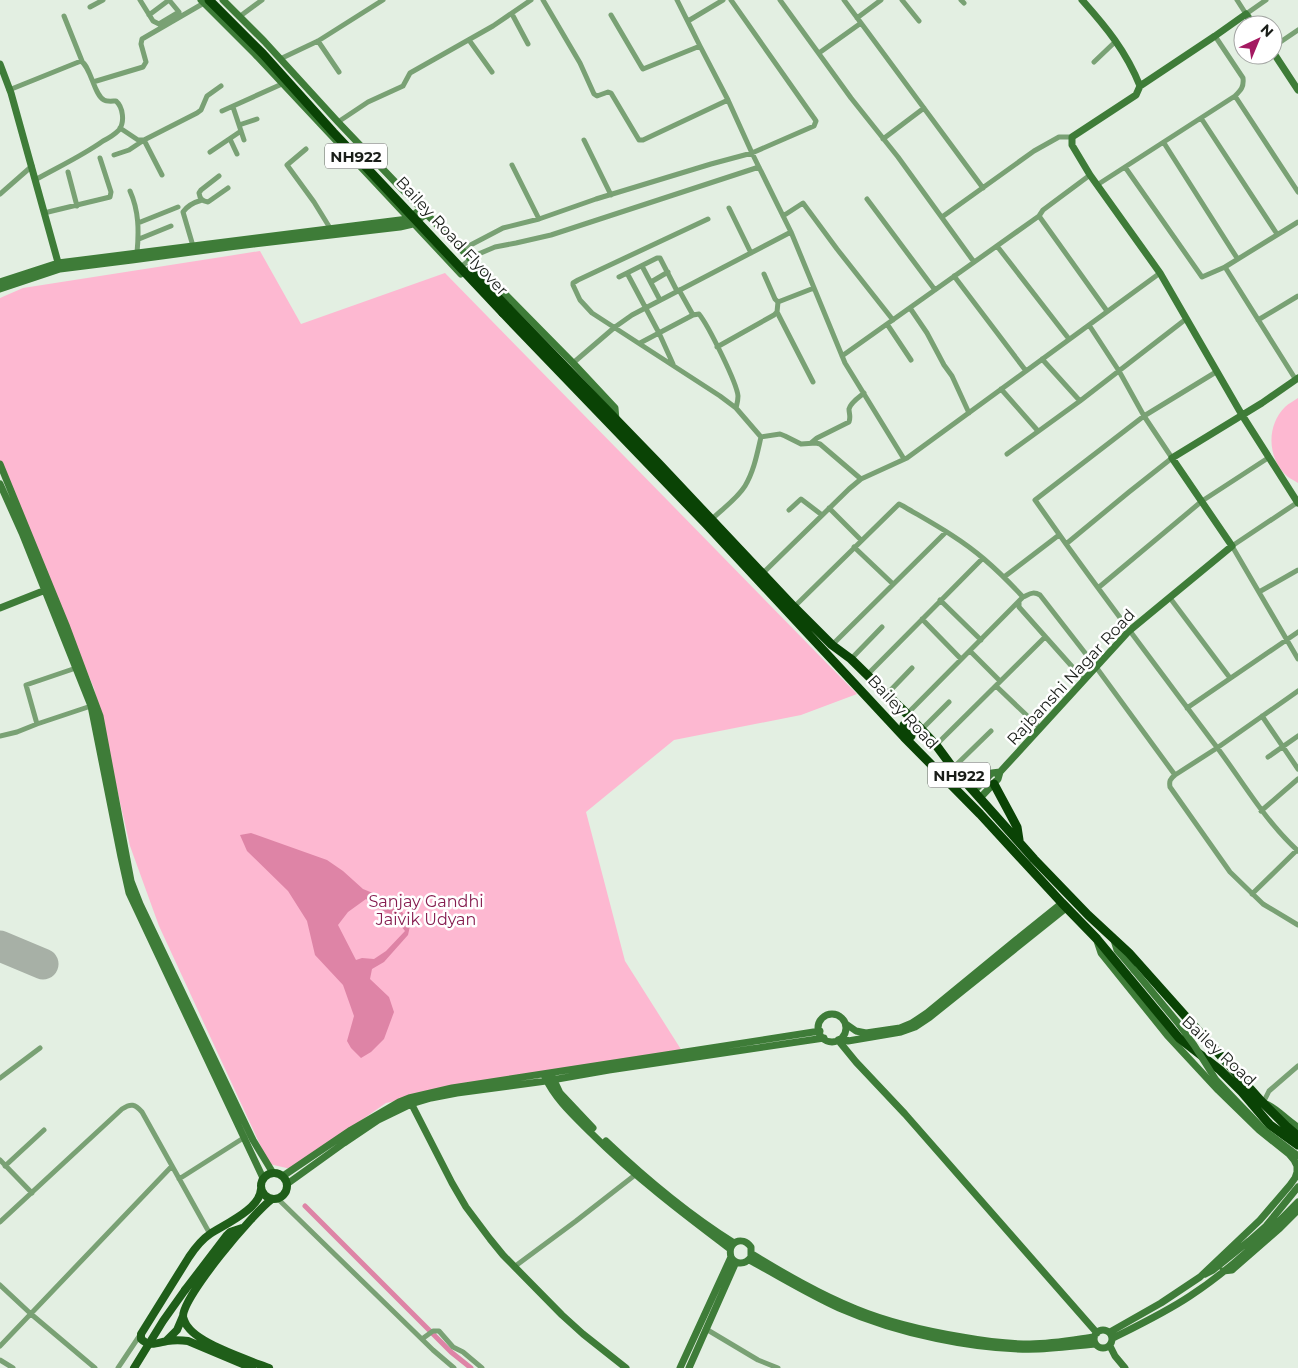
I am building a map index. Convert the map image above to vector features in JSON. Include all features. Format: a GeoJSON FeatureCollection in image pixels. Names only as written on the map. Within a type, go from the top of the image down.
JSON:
{"type":"FeatureCollection","features":[{"type":"Feature","properties":{"kind":"highway","name":"Bailey Road Flyover"},"geometry":{"type":"LineString","coordinates":[[217,0],[266,49],[506,310]]}},
{"type":"Feature","properties":{"kind":"highway","name":"Bailey Road Flyover"},"geometry":{"type":"LineString","coordinates":[[205,1],[262,54],[334,132],[614,423]]}},
{"type":"Feature","properties":{"kind":"highway","name":"Bailey Road"},"geometry":{"type":"LineString","coordinates":[[614,423],[835,648],[851,659],[936,745],[952,767],[1034,859],[1113,937],[1263,1103],[1298,1136]]}},
{"type":"Feature","properties":{"kind":"highway","name":"Bailey Road"},"geometry":{"type":"LineString","coordinates":[[614,423],[904,737],[936,768],[1096,938],[1179,1038],[1220,1070],[1270,1125],[1298,1145]]}},
{"type":"Feature","properties":{"kind":"highway"},"geometry":{"type":"LineString","coordinates":[[835,648],[891,705],[892,710],[888,711],[865,693]]}},
{"type":"Feature","properties":{"kind":"highway"},"geometry":{"type":"LineString","coordinates":[[936,768],[904,729],[903,726],[905,724],[911,726],[952,767]]}},
{"type":"Feature","properties":{"kind":"highway"},"geometry":{"type":"LineString","coordinates":[[994,784],[1017,827],[1019,840]]}},
{"type":"Feature","properties":{"kind":"main road"},"geometry":{"type":"LineString","coordinates":[[166,1341],[177,1330],[188,1303],[206,1273],[242,1228],[264,1205],[283,1196],[286,1192],[285,1180],[279,1174],[270,1173],[264,1178],[257,1200],[231,1223],[210,1234],[200,1243],[189,1257],[141,1334],[141,1339],[148,1344],[158,1344],[166,1341],[188,1341],[252,1368]]}},
{"type":"Feature","properties":{"kind":"main road"},"geometry":{"type":"LineString","coordinates":[[261,1189],[267,1198],[275,1199]]}},
{"type":"Feature","properties":{"kind":"main road"},"geometry":{"type":"LineString","coordinates":[[134,1368],[168,1313],[228,1233],[231,1223]]}},
{"type":"Feature","properties":{"kind":"main road"},"geometry":{"type":"LineString","coordinates":[[228,1233],[242,1228]]}},
{"type":"Feature","properties":{"kind":"main road"},"geometry":{"type":"LineString","coordinates":[[183,1316],[186,1326],[195,1336],[269,1368]]}},
{"type":"Feature","properties":{"kind":"street"},"geometry":{"type":"LineString","coordinates":[[90,7],[103,0]]}},
{"type":"Feature","properties":{"kind":"street"},"geometry":{"type":"LineString","coordinates":[[140,0],[150,15],[156,24],[179,12],[170,0],[150,15]]}},
{"type":"Feature","properties":{"kind":"street"},"geometry":{"type":"LineString","coordinates":[[93,82],[143,67],[146,62],[141,44],[142,39],[205,1],[410,221],[606,425],[614,423],[615,408],[445,234],[222,0]]}},
{"type":"Feature","properties":{"kind":"street"},"geometry":{"type":"LineString","coordinates":[[239,16],[262,0]]}},
{"type":"Feature","properties":{"kind":"street"},"geometry":{"type":"LineString","coordinates":[[280,59],[318,41],[383,0]]}},
{"type":"Feature","properties":{"kind":"street"},"geometry":{"type":"LineString","coordinates":[[338,122],[368,102],[403,86],[410,73],[493,26],[531,0]]}},
{"type":"Feature","properties":{"kind":"street"},"geometry":{"type":"LineString","coordinates":[[543,0],[580,63],[594,94],[597,96],[608,92],[611,93],[639,140],[643,140],[728,100]]}},
{"type":"Feature","properties":{"kind":"street"},"geometry":{"type":"LineString","coordinates":[[677,0],[728,100],[791,232],[842,356],[904,459]]}},
{"type":"Feature","properties":{"kind":"street"},"geometry":{"type":"LineString","coordinates":[[688,21],[723,0]]}},
{"type":"Feature","properties":{"kind":"street"},"geometry":{"type":"LineString","coordinates":[[461,250],[503,228],[539,219],[711,164],[752,153],[814,126],[816,121],[731,0]]}},
{"type":"Feature","properties":{"kind":"street"},"geometry":{"type":"LineString","coordinates":[[780,0],[974,262]]}},
{"type":"Feature","properties":{"kind":"street"},"geometry":{"type":"LineString","coordinates":[[844,0],[983,188]]}},
{"type":"Feature","properties":{"kind":"street"},"geometry":{"type":"LineString","coordinates":[[857,18],[881,0]]}},
{"type":"Feature","properties":{"kind":"street"},"geometry":{"type":"LineString","coordinates":[[902,0],[919,21]]}},
{"type":"Feature","properties":{"kind":"street"},"geometry":{"type":"LineString","coordinates":[[1082,0],[1116,41],[1133,68],[1140,86]]}},
{"type":"Feature","properties":{"kind":"street"},"geometry":{"type":"LineString","coordinates":[[1237,0],[1246,14]]}},
{"type":"Feature","properties":{"kind":"street"},"geometry":{"type":"LineString","coordinates":[[942,218],[1042,146],[1059,137],[1072,138],[1136,95],[1140,86],[1266,0]]}},
{"type":"Feature","properties":{"kind":"street"},"geometry":{"type":"LineString","coordinates":[[512,14],[528,44]]}},
{"type":"Feature","properties":{"kind":"street"},"geometry":{"type":"LineString","coordinates":[[610,15],[640,66],[644,69],[700,46]]}},
{"type":"Feature","properties":{"kind":"street"},"geometry":{"type":"LineString","coordinates":[[35,180],[116,133],[120,128],[123,118],[119,102],[104,100],[100,96],[82,61],[64,16]]}},
{"type":"Feature","properties":{"kind":"street"},"geometry":{"type":"LineString","coordinates":[[819,53],[861,23]]}},
{"type":"Feature","properties":{"kind":"street"},"geometry":{"type":"LineString","coordinates":[[1283,40],[1298,30]]}},
{"type":"Feature","properties":{"kind":"street"},"geometry":{"type":"LineString","coordinates":[[1097,185],[1164,143],[1242,90],[1244,85],[1243,78],[1215,36]]}},
{"type":"Feature","properties":{"kind":"street"},"geometry":{"type":"LineString","coordinates":[[469,40],[492,72]]}},
{"type":"Feature","properties":{"kind":"street"},"geometry":{"type":"LineString","coordinates":[[318,41],[339,72]]}},
{"type":"Feature","properties":{"kind":"street"},"geometry":{"type":"LineString","coordinates":[[1094,62],[1116,41]]}},
{"type":"Feature","properties":{"kind":"street"},"geometry":{"type":"LineString","coordinates":[[10,90],[82,61]]}},
{"type":"Feature","properties":{"kind":"street"},"geometry":{"type":"LineString","coordinates":[[0,64],[10,90],[59,266]]}},
{"type":"Feature","properties":{"kind":"street"},"geometry":{"type":"LineString","coordinates":[[1282,65],[1298,90]]}},
{"type":"Feature","properties":{"kind":"street"},"geometry":{"type":"LineString","coordinates":[[222,112],[282,84]]}},
{"type":"Feature","properties":{"kind":"street"},"geometry":{"type":"LineString","coordinates":[[114,155],[129,150],[144,140],[198,113],[207,96],[221,86]]}},
{"type":"Feature","properties":{"kind":"street"},"geometry":{"type":"LineString","coordinates":[[1235,96],[1298,192]]}},
{"type":"Feature","properties":{"kind":"street"},"geometry":{"type":"LineString","coordinates":[[233,107],[244,140]]}},
{"type":"Feature","properties":{"kind":"street"},"geometry":{"type":"LineString","coordinates":[[883,138],[924,108]]}},
{"type":"Feature","properties":{"kind":"street"},"geometry":{"type":"LineString","coordinates":[[319,123],[330,113]]}},
{"type":"Feature","properties":{"kind":"street"},"geometry":{"type":"LineString","coordinates":[[1201,118],[1277,234]]}},
{"type":"Feature","properties":{"kind":"street"},"geometry":{"type":"LineString","coordinates":[[210,152],[230,139],[240,128],[257,119]]}},
{"type":"Feature","properties":{"kind":"street"},"geometry":{"type":"LineString","coordinates":[[120,128],[138,140],[144,140]]}},
{"type":"Feature","properties":{"kind":"street"},"geometry":{"type":"LineString","coordinates":[[342,148],[353,138]]}},
{"type":"Feature","properties":{"kind":"street"},"geometry":{"type":"LineString","coordinates":[[1072,138],[1072,145],[1090,175],[1160,273],[1216,372],[1268,458],[1298,503],[1232,546]]}},
{"type":"Feature","properties":{"kind":"street"},"geometry":{"type":"LineString","coordinates":[[230,139],[238,154]]}},
{"type":"Feature","properties":{"kind":"street"},"geometry":{"type":"LineString","coordinates":[[144,140],[162,175]]}},
{"type":"Feature","properties":{"kind":"street"},"geometry":{"type":"LineString","coordinates":[[584,140],[611,195]]}},
{"type":"Feature","properties":{"kind":"street"},"geometry":{"type":"LineString","coordinates":[[1164,143],[1237,258]]}},
{"type":"Feature","properties":{"kind":"street"},"geometry":{"type":"LineString","coordinates":[[306,149],[287,165],[330,228]]}},
{"type":"Feature","properties":{"kind":"street"},"geometry":{"type":"LineString","coordinates":[[44,213],[111,196],[100,158]]}},
{"type":"Feature","properties":{"kind":"street"},"geometry":{"type":"LineString","coordinates":[[512,165],[539,219]]}},
{"type":"Feature","properties":{"kind":"street"},"geometry":{"type":"LineString","coordinates":[[0,194],[32,166]]}},
{"type":"Feature","properties":{"kind":"street"},"geometry":{"type":"LineString","coordinates":[[457,270],[470,259],[495,247],[551,235],[759,167]]}},
{"type":"Feature","properties":{"kind":"street"},"geometry":{"type":"LineString","coordinates":[[1126,167],[1202,277],[1225,267],[1298,222]]}},
{"type":"Feature","properties":{"kind":"street"},"geometry":{"type":"LineString","coordinates":[[68,172],[77,206]]}},
{"type":"Feature","properties":{"kind":"street"},"geometry":{"type":"LineString","coordinates":[[842,356],[1039,216],[1043,210],[1090,175]]}},
{"type":"Feature","properties":{"kind":"street"},"geometry":{"type":"LineString","coordinates":[[219,176],[201,190],[199,193],[200,198],[204,202],[208,202],[228,188]]}},
{"type":"Feature","properties":{"kind":"street"},"geometry":{"type":"LineString","coordinates":[[386,195],[398,185]]}},
{"type":"Feature","properties":{"kind":"street"},"geometry":{"type":"LineString","coordinates":[[130,192],[137,211],[138,253]]}},
{"type":"Feature","properties":{"kind":"street"},"geometry":{"type":"LineString","coordinates":[[867,199],[936,290]]}},
{"type":"Feature","properties":{"kind":"street"},"geometry":{"type":"LineString","coordinates":[[195,248],[183,212],[202,200]]}},
{"type":"Feature","properties":{"kind":"street"},"geometry":{"type":"LineString","coordinates":[[783,216],[803,203],[890,322],[911,360]]}},
{"type":"Feature","properties":{"kind":"street"},"geometry":{"type":"LineString","coordinates":[[138,223],[178,207]]}},
{"type":"Feature","properties":{"kind":"street"},"geometry":{"type":"LineString","coordinates":[[729,208],[751,253]]}},
{"type":"Feature","properties":{"kind":"street"},"geometry":{"type":"LineString","coordinates":[[0,282],[59,266],[138,253],[400,227],[424,212]]}},
{"type":"Feature","properties":{"kind":"street"},"geometry":{"type":"LineString","coordinates":[[1039,216],[1107,311]]}},
{"type":"Feature","properties":{"kind":"street"},"geometry":{"type":"LineString","coordinates":[[708,219],[572,285],[580,300],[592,313],[720,396],[736,408],[761,437]]}},
{"type":"Feature","properties":{"kind":"street"},"geometry":{"type":"LineString","coordinates":[[0,289],[59,266],[330,228],[410,221]]}},
{"type":"Feature","properties":{"kind":"street"},"geometry":{"type":"LineString","coordinates":[[139,239],[171,226]]}},
{"type":"Feature","properties":{"kind":"street"},"geometry":{"type":"LineString","coordinates":[[573,363],[632,315],[791,232]]}},
{"type":"Feature","properties":{"kind":"street"},"geometry":{"type":"LineString","coordinates":[[433,245],[445,234]]}},
{"type":"Feature","properties":{"kind":"street"},"geometry":{"type":"LineString","coordinates":[[997,246],[1069,339]]}},
{"type":"Feature","properties":{"kind":"street"},"geometry":{"type":"LineString","coordinates":[[619,278],[660,258],[693,314]]}},
{"type":"Feature","properties":{"kind":"street"},"geometry":{"type":"LineString","coordinates":[[642,266],[660,300]]}},
{"type":"Feature","properties":{"kind":"street"},"geometry":{"type":"LineString","coordinates":[[1066,544],[1172,458],[1262,403],[1297,379],[1225,267]]}},
{"type":"Feature","properties":{"kind":"street"},"geometry":{"type":"LineString","coordinates":[[651,282],[668,272]]}},
{"type":"Feature","properties":{"kind":"street"},"geometry":{"type":"LineString","coordinates":[[627,273],[646,307],[673,365]]}},
{"type":"Feature","properties":{"kind":"street"},"geometry":{"type":"LineString","coordinates":[[762,574],[861,479],[904,459],[1160,273]]}},
{"type":"Feature","properties":{"kind":"street"},"geometry":{"type":"LineString","coordinates":[[764,274],[778,302],[777,312],[813,382]]}},
{"type":"Feature","properties":{"kind":"street"},"geometry":{"type":"LineString","coordinates":[[954,276],[1026,371]]}},
{"type":"Feature","properties":{"kind":"street"},"geometry":{"type":"LineString","coordinates":[[778,302],[814,288]]}},
{"type":"Feature","properties":{"kind":"street"},"geometry":{"type":"LineString","coordinates":[[1258,320],[1298,296]]}},
{"type":"Feature","properties":{"kind":"street"},"geometry":{"type":"LineString","coordinates":[[910,308],[952,376],[968,413]]}},
{"type":"Feature","properties":{"kind":"street"},"geometry":{"type":"LineString","coordinates":[[717,347],[777,312]]}},
{"type":"Feature","properties":{"kind":"street"},"geometry":{"type":"LineString","coordinates":[[640,343],[693,314],[697,314],[701,317],[729,371],[737,393],[736,408]]}},
{"type":"Feature","properties":{"kind":"street"},"geometry":{"type":"LineString","coordinates":[[1007,454],[1080,401],[1186,319]]}},
{"type":"Feature","properties":{"kind":"street"},"geometry":{"type":"LineString","coordinates":[[1089,325],[1119,370],[1144,416],[1232,546],[1298,659]]}},
{"type":"Feature","properties":{"kind":"street"},"geometry":{"type":"LineString","coordinates":[[1042,359],[1080,401]]}},
{"type":"Feature","properties":{"kind":"street"},"geometry":{"type":"LineString","coordinates":[[1216,372],[1144,416],[1035,500],[1261,811],[1297,851],[1252,894]]}},
{"type":"Feature","properties":{"kind":"street"},"geometry":{"type":"LineString","coordinates":[[1001,389],[1038,431]]}},
{"type":"Feature","properties":{"kind":"street"},"geometry":{"type":"LineString","coordinates":[[812,443],[817,438],[849,422],[850,407],[864,393]]}},
{"type":"Feature","properties":{"kind":"street"},"geometry":{"type":"LineString","coordinates":[[761,437],[780,434],[803,444],[816,443],[824,446],[861,479]]}},
{"type":"Feature","properties":{"kind":"street"},"geometry":{"type":"LineString","coordinates":[[711,520],[744,487],[755,464],[761,437]]}},
{"type":"Feature","properties":{"kind":"street"},"geometry":{"type":"LineString","coordinates":[[1098,588],[1202,501],[1268,458]]}},
{"type":"Feature","properties":{"kind":"street"},"geometry":{"type":"LineString","coordinates":[[0,464],[91,706],[130,893],[264,1178]]}},
{"type":"Feature","properties":{"kind":"street"},"geometry":{"type":"LineString","coordinates":[[0,484],[25,532]]}},
{"type":"Feature","properties":{"kind":"street"},"geometry":{"type":"LineString","coordinates":[[789,510],[801,499],[822,515]]}},
{"type":"Feature","properties":{"kind":"street"},"geometry":{"type":"LineString","coordinates":[[794,606],[899,504],[946,532],[983,558],[1024,597]]}},
{"type":"Feature","properties":{"kind":"street"},"geometry":{"type":"LineString","coordinates":[[829,508],[861,540]]}},
{"type":"Feature","properties":{"kind":"street"},"geometry":{"type":"LineString","coordinates":[[835,648],[894,584],[946,532]]}},
{"type":"Feature","properties":{"kind":"street"},"geometry":{"type":"LineString","coordinates":[[1004,577],[1059,535]]}},
{"type":"Feature","properties":{"kind":"street","name":"Rajbanshi Nagar Road"},"geometry":{"type":"LineString","coordinates":[[980,798],[998,779],[1000,772],[1129,631],[1232,546]]}},
{"type":"Feature","properties":{"kind":"street"},"geometry":{"type":"LineString","coordinates":[[854,547],[894,584]]}},
{"type":"Feature","properties":{"kind":"street"},"geometry":{"type":"LineString","coordinates":[[866,675],[983,558]]}},
{"type":"Feature","properties":{"kind":"street"},"geometry":{"type":"LineString","coordinates":[[1259,592],[1298,570]]}},
{"type":"Feature","properties":{"kind":"street"},"geometry":{"type":"LineString","coordinates":[[0,608],[48,589]]}},
{"type":"Feature","properties":{"kind":"street"},"geometry":{"type":"LineString","coordinates":[[48,589],[66,625],[100,716],[131,881],[253,1140],[273,1173]]}},
{"type":"Feature","properties":{"kind":"street"},"geometry":{"type":"LineString","coordinates":[[906,714],[1024,597],[1034,593],[1040,595],[1096,667],[1174,776]]}},
{"type":"Feature","properties":{"kind":"street"},"geometry":{"type":"LineString","coordinates":[[1170,598],[1230,678]]}},
{"type":"Feature","properties":{"kind":"street"},"geometry":{"type":"LineString","coordinates":[[940,600],[981,640]]}},
{"type":"Feature","properties":{"kind":"street"},"geometry":{"type":"LineString","coordinates":[[1019,602],[1019,607],[1084,680]]}},
{"type":"Feature","properties":{"kind":"street"},"geometry":{"type":"LineString","coordinates":[[922,619],[961,659]]}},
{"type":"Feature","properties":{"kind":"street"},"geometry":{"type":"LineString","coordinates":[[851,659],[882,627]]}},
{"type":"Feature","properties":{"kind":"street"},"geometry":{"type":"LineString","coordinates":[[1187,708],[1298,632]]}},
{"type":"Feature","properties":{"kind":"street"},"geometry":{"type":"LineString","coordinates":[[936,745],[1045,637]]}},
{"type":"Feature","properties":{"kind":"street"},"geometry":{"type":"LineString","coordinates":[[970,651],[1040,728]]}},
{"type":"Feature","properties":{"kind":"street"},"geometry":{"type":"LineString","coordinates":[[37,724],[26,685],[76,668]]}},
{"type":"Feature","properties":{"kind":"street"},"geometry":{"type":"LineString","coordinates":[[887,694],[912,668]]}},
{"type":"Feature","properties":{"kind":"street"},"geometry":{"type":"LineString","coordinates":[[1298,691],[1174,776],[1170,779],[1169,783],[1230,872],[1263,904],[1298,925]]}},
{"type":"Feature","properties":{"kind":"street"},"geometry":{"type":"LineString","coordinates":[[921,730],[949,702]]}},
{"type":"Feature","properties":{"kind":"street"},"geometry":{"type":"LineString","coordinates":[[0,736],[17,732],[91,706]]}},
{"type":"Feature","properties":{"kind":"street"},"geometry":{"type":"LineString","coordinates":[[1262,716],[1298,769]]}},
{"type":"Feature","properties":{"kind":"street"},"geometry":{"type":"LineString","coordinates":[[952,767],[991,731]]}},
{"type":"Feature","properties":{"kind":"street"},"geometry":{"type":"LineString","coordinates":[[1268,757],[1298,736]]}},
{"type":"Feature","properties":{"kind":"street","name":"Rajbanshi Nagar Road"},"geometry":{"type":"LineString","coordinates":[[974,791],[992,773],[1000,772]]}},
{"type":"Feature","properties":{"kind":"street"},"geometry":{"type":"LineString","coordinates":[[1261,811],[1298,779]]}},
{"type":"Feature","properties":{"kind":"street"},"geometry":{"type":"LineString","coordinates":[[1064,906],[930,1017],[914,1027],[901,1032],[848,1041],[840,1039],[830,1042],[822,1035],[818,1027],[823,1017],[828,1014],[839,1015],[846,1024],[856,1031],[866,1033],[900,1028],[912,1023],[927,1013],[1016,940],[1064,906]]}},
{"type":"Feature","properties":{"kind":"street"},"geometry":{"type":"LineString","coordinates":[[1113,937],[1117,950],[1178,1023],[1216,1080],[1264,1130],[1298,1156]]}},
{"type":"Feature","properties":{"kind":"street"},"geometry":{"type":"LineString","coordinates":[[1096,938],[1101,954],[1167,1035],[1258,1130],[1289,1154],[1297,1166],[1295,1178],[1277,1201],[1260,1220],[1200,1277]]}},
{"type":"Feature","properties":{"kind":"street"},"geometry":{"type":"LineString","coordinates":[[840,1039],[846,1032],[846,1024]]}},
{"type":"Feature","properties":{"kind":"street"},"geometry":{"type":"LineString","coordinates":[[285,1180],[359,1125],[410,1101],[452,1088],[549,1077],[822,1035]]}},
{"type":"Feature","properties":{"kind":"street"},"geometry":{"type":"LineString","coordinates":[[840,1039],[856,1062],[905,1114],[1096,1338],[1097,1346],[1102,1348],[1111,1339],[1213,1270],[1249,1241],[1266,1226],[1298,1186]]}},
{"type":"Feature","properties":{"kind":"street"},"geometry":{"type":"LineString","coordinates":[[0,1078],[40,1048]]}},
{"type":"Feature","properties":{"kind":"street"},"geometry":{"type":"LineString","coordinates":[[1298,1066],[1269,1091],[1263,1103],[1276,1109],[1298,1127]]}},
{"type":"Feature","properties":{"kind":"street"},"geometry":{"type":"LineString","coordinates":[[549,1077],[562,1103],[635,1175],[733,1253]]}},
{"type":"Feature","properties":{"kind":"street"},"geometry":{"type":"LineString","coordinates":[[549,1077],[569,1103],[637,1170],[706,1225],[733,1253],[743,1263],[750,1257],[751,1247],[747,1243],[740,1241],[733,1253],[680,1368]]}},
{"type":"Feature","properties":{"kind":"street"},"geometry":{"type":"LineString","coordinates":[[419,1121],[420,1099]]}},
{"type":"Feature","properties":{"kind":"street"},"geometry":{"type":"LineString","coordinates":[[410,1101],[452,1183],[490,1239],[514,1267],[583,1334],[626,1368]]}},
{"type":"Feature","properties":{"kind":"street"},"geometry":{"type":"LineString","coordinates":[[0,1222],[122,1109],[131,1104],[135,1105],[142,1112],[210,1234]]}},
{"type":"Feature","properties":{"kind":"street"},"geometry":{"type":"LineString","coordinates":[[401,1105],[419,1121]]}},
{"type":"Feature","properties":{"kind":"street"},"geometry":{"type":"LineString","coordinates":[[5,1166],[44,1130]]}},
{"type":"Feature","properties":{"kind":"street"},"geometry":{"type":"LineString","coordinates":[[179,1179],[245,1137]]}},
{"type":"Feature","properties":{"kind":"street"},"geometry":{"type":"LineString","coordinates":[[0,1160],[32,1193]]}},
{"type":"Feature","properties":{"kind":"street"},"geometry":{"type":"LineString","coordinates":[[0,1346],[172,1166]]}},
{"type":"Feature","properties":{"kind":"street"},"geometry":{"type":"LineString","coordinates":[[514,1267],[597,1206],[635,1175]]}},
{"type":"Feature","properties":{"kind":"street"},"geometry":{"type":"LineString","coordinates":[[275,1199],[454,1368]]}},
{"type":"Feature","properties":{"kind":"street"},"geometry":{"type":"LineString","coordinates":[[1111,1339],[1167,1310],[1196,1292],[1237,1260],[1298,1202]]}},
{"type":"Feature","properties":{"kind":"street"},"geometry":{"type":"LineString","coordinates":[[1224,1271],[1232,1270],[1298,1210]]}},
{"type":"Feature","properties":{"kind":"street"},"geometry":{"type":"LineString","coordinates":[[688,1368],[706,1329],[733,1253]]}},
{"type":"Feature","properties":{"kind":"street"},"geometry":{"type":"LineString","coordinates":[[750,1257],[841,1302],[884,1319],[913,1327],[971,1338],[1028,1344],[1096,1338],[1104,1330],[1111,1339],[1116,1356],[1125,1368]]}},
{"type":"Feature","properties":{"kind":"street"},"geometry":{"type":"LineString","coordinates":[[1190,1284],[1196,1292]]}},
{"type":"Feature","properties":{"kind":"street"},"geometry":{"type":"LineString","coordinates":[[0,1285],[95,1368]]}},
{"type":"Feature","properties":{"kind":"street"},"geometry":{"type":"LineString","coordinates":[[706,1329],[758,1360],[778,1368]]}},
{"type":"Feature","properties":{"kind":"street"},"geometry":{"type":"LineString","coordinates":[[422,1339],[431,1332],[440,1331],[453,1347],[463,1352],[482,1368]]}},
{"type":"Feature","properties":{"kind":"street"},"geometry":{"type":"LineString","coordinates":[[118,1368],[141,1334]]}},
{"type":"Feature","properties":{"kind":"street"},"geometry":{"type":"LineString","coordinates":[[0,1360],[13,1368]]}},
{"type":"Feature","properties":{"kind":"green space","name":"Sanjay Gandhi Jaivik Udyan"},"geometry":{"type":"Polygon","coordinates":[[[260,251],[301,324],[445,273],[857,694],[801,715],[674,740],[586,812],[625,961],[682,1051],[488,1082],[386,1103],[291,1169],[269,1164],[159,926],[130,846],[94,688],[0,471],[0,298],[23,288],[260,251]]]}},
{"type":"Feature","properties":{"kind":"green space"},"geometry":{"type":"Polygon","coordinates":[[[1298,398],[1298,483],[1281,470],[1276,461],[1273,452],[1272,433],[1274,423],[1279,415],[1298,398]]]}},
{"type":"Feature","properties":{"kind":"shaded area"},"geometry":{"type":"Polygon","coordinates":[[[251,833],[327,860],[363,889],[390,900],[403,913],[410,926],[408,935],[384,962],[372,969],[370,979],[389,997],[394,1012],[384,1039],[371,1052],[361,1058],[347,1041],[354,1016],[343,985],[315,955],[307,921],[288,891],[247,851],[240,835],[251,833]],[[366,899],[348,912],[338,925],[356,960],[362,958],[374,959],[386,951],[405,931],[393,916],[377,908],[366,899]]]}},
{"type":"Feature","properties":{"kind":"waterway"},"geometry":{"type":"LineString","coordinates":[[305,1206],[451,1352],[471,1368]]}},
{"type":"Feature","properties":{"kind":"runway"},"geometry":{"type":"LineString","coordinates":[[0,946],[43,964]]}}]}
